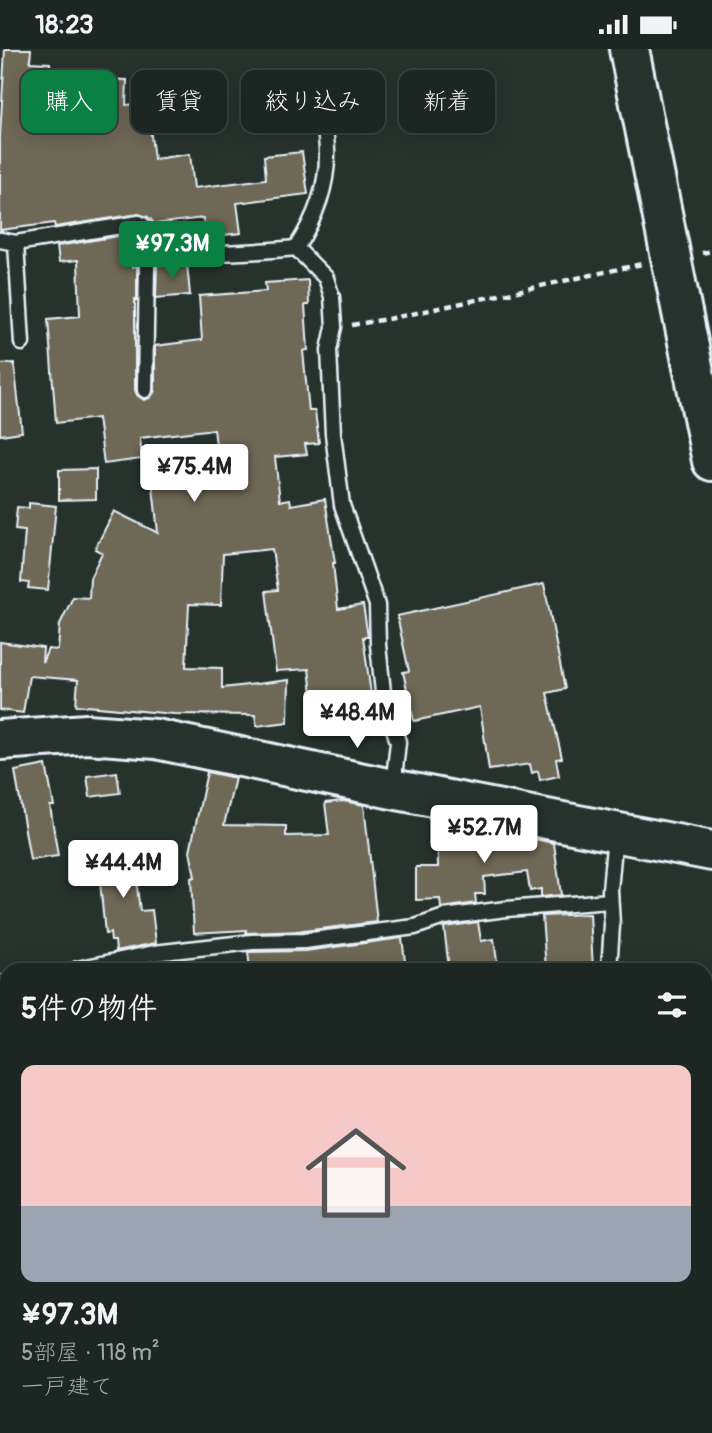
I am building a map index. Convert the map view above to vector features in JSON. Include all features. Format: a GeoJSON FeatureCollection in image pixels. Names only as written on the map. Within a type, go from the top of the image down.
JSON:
{"type":"FeatureCollection","features":[{"type":"Feature","properties":{"kind":"street"},"geometry":{"type":"LineString","coordinates":[[629,49],[712,461]]}},
{"type":"Feature","properties":{"kind":"street"},"geometry":{"type":"LineString","coordinates":[[0,740],[87,734],[156,739],[392,789],[712,851]]}},
{"type":"Feature","properties":{"kind":"lane"},"geometry":{"type":"LineString","coordinates":[[296,248],[309,228],[319,204],[327,153],[325,133]]}},
{"type":"Feature","properties":{"kind":"lane"},"geometry":{"type":"LineString","coordinates":[[0,240],[16,243],[139,223],[147,227],[150,249],[147,265],[145,390]]}},
{"type":"Feature","properties":{"kind":"lane"},"geometry":{"type":"LineString","coordinates":[[16,243],[22,343]]}},
{"type":"Feature","properties":{"kind":"lane"},"geometry":{"type":"LineString","coordinates":[[150,249],[195,254],[234,254],[296,248]]}},
{"type":"Feature","properties":{"kind":"lane"},"geometry":{"type":"LineString","coordinates":[[296,248],[326,278],[330,287],[334,327],[329,350],[332,434],[342,505],[377,605],[383,692],[398,742],[392,789]]}},
{"type":"Feature","properties":{"kind":"lane"},"geometry":{"type":"LineString","coordinates":[[609,963],[615,833]]}},
{"type":"Feature","properties":{"kind":"lane"},"geometry":{"type":"LineString","coordinates":[[106,963],[154,953],[252,942],[304,941],[415,927],[444,917],[506,909],[610,901]]}},
{"type":"Feature","properties":{"kind":"path"},"geometry":{"type":"LineString","coordinates":[[334,327],[393,318],[712,251]]}},
{"type":"Feature","properties":{"kind":"building"},"geometry":{"type":"Polygon","coordinates":[[[5,49],[31,49],[30,62],[50,63],[51,70],[21,70],[21,133],[117,133],[117,80],[127,80],[126,105],[131,105],[131,133],[151,133],[154,159],[190,154],[194,188],[266,179],[264,156],[302,152],[308,194],[237,203],[241,233],[206,237],[203,218],[155,224],[148,217],[138,214],[55,227],[54,223],[0,230],[0,136],[5,49]]]}},
{"type":"Feature","properties":{"kind":"building"},"geometry":{"type":"Polygon","coordinates":[[[131,234],[132,267],[137,266],[135,390],[144,400],[150,398],[155,391],[155,346],[202,340],[199,296],[266,291],[265,283],[308,280],[309,305],[305,305],[308,350],[303,351],[309,411],[315,411],[319,443],[305,444],[307,454],[275,457],[280,501],[290,499],[291,505],[325,499],[335,563],[338,609],[363,605],[368,637],[363,637],[371,694],[313,702],[309,669],[276,671],[266,591],[278,590],[272,549],[223,554],[221,605],[189,604],[186,667],[222,668],[222,688],[289,680],[288,722],[257,726],[255,715],[174,714],[76,705],[78,680],[29,676],[23,713],[0,710],[0,642],[43,648],[42,663],[48,649],[58,650],[60,624],[73,597],[89,598],[90,578],[102,553],[95,549],[114,511],[158,533],[152,478],[219,470],[214,429],[140,438],[142,459],[104,464],[98,418],[56,423],[48,319],[80,316],[78,260],[59,262],[57,246],[131,234]]]}},
{"type":"Feature","properties":{"kind":"building"},"geometry":{"type":"Polygon","coordinates":[[[187,263],[190,295],[156,298],[157,265],[187,263]]]}},
{"type":"Feature","properties":{"kind":"building"},"geometry":{"type":"Polygon","coordinates":[[[14,363],[22,432],[0,435],[0,364],[14,363]]]}},
{"type":"Feature","properties":{"kind":"building"},"geometry":{"type":"Polygon","coordinates":[[[96,469],[96,499],[59,500],[59,470],[96,469]]]}},
{"type":"Feature","properties":{"kind":"building"},"geometry":{"type":"Polygon","coordinates":[[[29,503],[56,506],[48,590],[28,588],[29,583],[21,582],[25,531],[15,530],[17,507],[29,508],[29,503]]]}},
{"type":"Feature","properties":{"kind":"building"},"geometry":{"type":"Polygon","coordinates":[[[544,584],[565,689],[547,693],[562,758],[556,759],[559,776],[540,780],[538,771],[532,773],[530,764],[489,770],[480,707],[414,721],[403,672],[409,671],[397,616],[544,584]]]}},
{"type":"Feature","properties":{"kind":"building"},"geometry":{"type":"Polygon","coordinates":[[[46,765],[54,806],[50,806],[58,856],[30,860],[15,771],[46,765]]]}},
{"type":"Feature","properties":{"kind":"building"},"geometry":{"type":"Polygon","coordinates":[[[117,772],[120,793],[90,797],[87,776],[117,772]]]}},
{"type":"Feature","properties":{"kind":"building"},"geometry":{"type":"Polygon","coordinates":[[[207,772],[235,778],[224,825],[286,826],[286,836],[329,835],[325,803],[343,801],[364,805],[377,922],[303,931],[194,933],[191,878],[195,877],[190,851],[207,772]]]}},
{"type":"Feature","properties":{"kind":"building"},"geometry":{"type":"Polygon","coordinates":[[[437,820],[459,824],[458,829],[484,829],[484,840],[519,836],[554,843],[561,895],[541,897],[541,889],[530,891],[527,872],[484,877],[485,894],[475,894],[476,903],[441,908],[440,899],[416,900],[416,867],[438,867],[437,820]]]}},
{"type":"Feature","properties":{"kind":"building"},"geometry":{"type":"Polygon","coordinates":[[[132,845],[140,911],[152,910],[156,943],[116,951],[115,941],[111,941],[110,933],[105,934],[97,850],[132,845]]]}},
{"type":"Feature","properties":{"kind":"building"},"geometry":{"type":"Polygon","coordinates":[[[590,914],[593,963],[546,963],[542,916],[590,914]]]}},
{"type":"Feature","properties":{"kind":"building"},"geometry":{"type":"Polygon","coordinates":[[[478,922],[481,941],[494,939],[497,963],[448,963],[444,927],[478,922]]]}},
{"type":"Feature","properties":{"kind":"building"},"geometry":{"type":"Polygon","coordinates":[[[402,938],[405,963],[249,963],[248,952],[305,951],[402,938]]]}}]}
